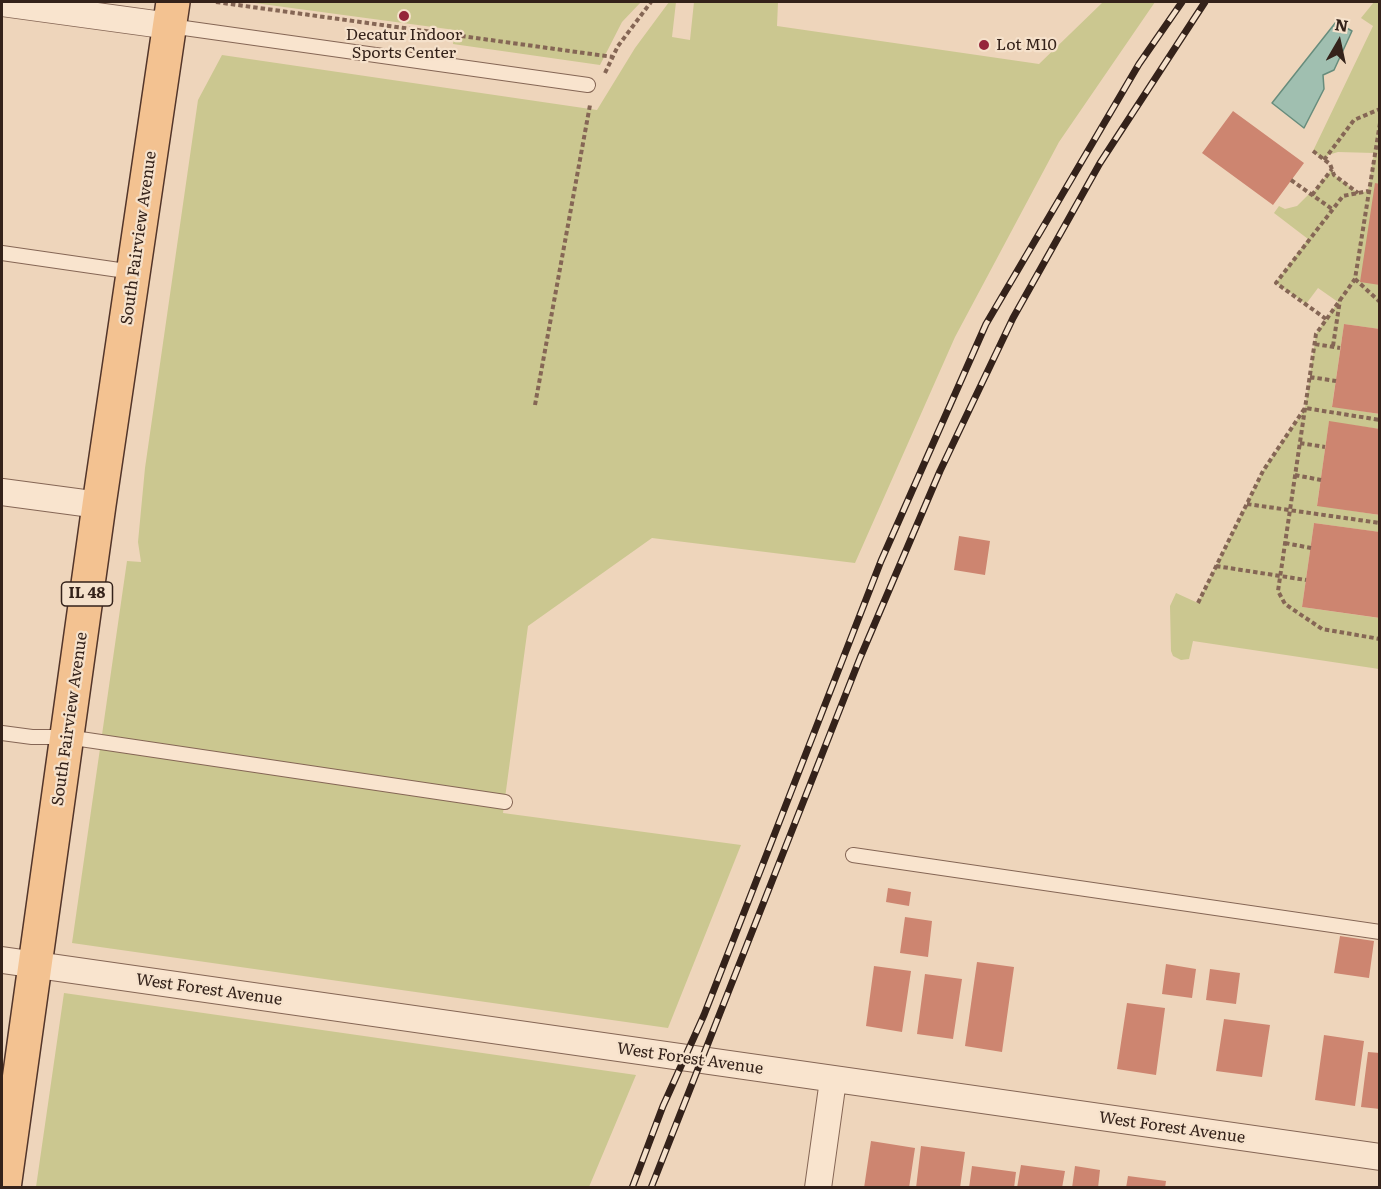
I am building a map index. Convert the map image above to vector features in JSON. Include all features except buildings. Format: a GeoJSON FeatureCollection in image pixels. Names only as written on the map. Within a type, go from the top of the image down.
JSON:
{"type":"FeatureCollection","features":[{"type":"Feature","properties":{"kind":"main road","name":"South Fairview Avenue"},"geometry":{"type":"LineString","coordinates":[[4,1188],[99,506],[172,14]]}},
{"type":"Feature","properties":{"kind":"street"},"geometry":{"type":"LineString","coordinates":[[2,3],[172,14]]}},
{"type":"Feature","properties":{"kind":"street"},"geometry":{"type":"LineString","coordinates":[[2,492],[99,506]]}},
{"type":"Feature","properties":{"kind":"street","name":"West Forest Avenue"},"geometry":{"type":"LineString","coordinates":[[2,960],[1380,1157]]}},
{"type":"Feature","properties":{"kind":"street"},"geometry":{"type":"LineString","coordinates":[[818,1188],[832,1080]]}},
{"type":"Feature","properties":{"kind":"lane"},"geometry":{"type":"LineString","coordinates":[[172,14],[588,85]]}},
{"type":"Feature","properties":{"kind":"lane"},"geometry":{"type":"LineString","coordinates":[[2,253],[134,273]]}},
{"type":"Feature","properties":{"kind":"lane"},"geometry":{"type":"LineString","coordinates":[[2,733],[32,737],[67,737],[505,802]]}},
{"type":"Feature","properties":{"kind":"lane"},"geometry":{"type":"LineString","coordinates":[[853,855],[1380,932]]}},
{"type":"Feature","properties":{"kind":"path"},"geometry":{"type":"LineString","coordinates":[[216,2],[612,57]]}},
{"type":"Feature","properties":{"kind":"path"},"geometry":{"type":"LineString","coordinates":[[603,77],[612,57],[636,19],[651,2]]}},
{"type":"Feature","properties":{"kind":"path"},"geometry":{"type":"LineString","coordinates":[[535,405],[588,108],[593,98]]}},
{"type":"Feature","properties":{"kind":"path"},"geometry":{"type":"LineString","coordinates":[[1324,160],[1354,120],[1380,109]]}},
{"type":"Feature","properties":{"kind":"path"},"geometry":{"type":"LineString","coordinates":[[1380,123],[1354,279],[1316,334],[1278,591],[1280,599],[1322,629],[1380,639]]}},
{"type":"Feature","properties":{"kind":"path"},"geometry":{"type":"LineString","coordinates":[[1313,151],[1332,169],[1334,175],[1358,193]]}},
{"type":"Feature","properties":{"kind":"path"},"geometry":{"type":"LineString","coordinates":[[1373,162],[1380,163]]}},
{"type":"Feature","properties":{"kind":"path"},"geometry":{"type":"LineString","coordinates":[[1312,195],[1332,169]]}},
{"type":"Feature","properties":{"kind":"path"},"geometry":{"type":"LineString","coordinates":[[1291,180],[1332,209]]}},
{"type":"Feature","properties":{"kind":"path"},"geometry":{"type":"LineString","coordinates":[[1326,319],[1276,283],[1343,196],[1368,191]]}},
{"type":"Feature","properties":{"kind":"path"},"geometry":{"type":"LineString","coordinates":[[1354,279],[1380,302]]}},
{"type":"Feature","properties":{"kind":"path"},"geometry":{"type":"LineString","coordinates":[[1333,346],[1340,299]]}},
{"type":"Feature","properties":{"kind":"path"},"geometry":{"type":"LineString","coordinates":[[1315,344],[1340,348]]}},
{"type":"Feature","properties":{"kind":"path"},"geometry":{"type":"LineString","coordinates":[[1310,377],[1336,381]]}},
{"type":"Feature","properties":{"kind":"path"},"geometry":{"type":"LineString","coordinates":[[1305,408],[1380,420]]}},
{"type":"Feature","properties":{"kind":"path"},"geometry":{"type":"LineString","coordinates":[[1198,603],[1263,471],[1305,408]]}},
{"type":"Feature","properties":{"kind":"path"},"geometry":{"type":"LineString","coordinates":[[1300,443],[1325,447]]}},
{"type":"Feature","properties":{"kind":"path"},"geometry":{"type":"LineString","coordinates":[[1295,475],[1321,480]]}},
{"type":"Feature","properties":{"kind":"path"},"geometry":{"type":"LineString","coordinates":[[1247,504],[1380,523]]}},
{"type":"Feature","properties":{"kind":"path"},"geometry":{"type":"LineString","coordinates":[[1285,543],[1311,548]]}},
{"type":"Feature","properties":{"kind":"path"},"geometry":{"type":"LineString","coordinates":[[1216,566],[1306,580]]}},
{"type":"Feature","properties":{"kind":"shaded area"},"geometry":{"type":"Polygon","coordinates":[[[247,2],[641,2],[622,22],[600,65],[453,44],[455,30],[247,2]]]}},
{"type":"Feature","properties":{"kind":"shaded area"},"geometry":{"type":"Polygon","coordinates":[[[669,2],[676,2],[672,37],[690,40],[694,2],[778,2],[777,26],[1039,64],[1103,2],[1155,2],[1059,142],[955,337],[855,563],[652,538],[528,626],[503,813],[741,845],[668,1028],[72,943],[127,561],[141,562],[138,542],[145,468],[198,100],[222,55],[597,110],[635,48],[669,2]]]}},
{"type":"Feature","properties":{"kind":"shaded area"},"geometry":{"type":"Polygon","coordinates":[[[1374,2],[1379,2],[1379,329],[1344,324],[1332,406],[1379,414],[1379,429],[1329,422],[1317,505],[1379,515],[1379,532],[1314,523],[1302,607],[1379,618],[1379,669],[1193,641],[1189,659],[1181,660],[1173,656],[1171,651],[1170,606],[1176,593],[1198,603],[1263,471],[1305,408],[1316,334],[1338,302],[1318,288],[1306,304],[1276,283],[1308,239],[1274,213],[1279,206],[1285,209],[1297,206],[1310,193],[1312,194],[1332,169],[1334,175],[1358,193],[1368,191],[1374,153],[1338,152],[1328,155],[1324,160],[1313,151],[1373,26],[1361,18],[1374,2]]]}},
{"type":"Feature","properties":{"kind":"shaded area"},"geometry":{"type":"Polygon","coordinates":[[[1336,22],[1352,31],[1334,70],[1323,75],[1324,89],[1304,128],[1272,103],[1336,22]]]}},
{"type":"Feature","properties":{"kind":"shaded area"},"geometry":{"type":"Polygon","coordinates":[[[64,993],[636,1075],[589,1187],[36,1187],[64,993]]]}},
{"type":"Feature","properties":{"kind":"railway"},"geometry":{"type":"LineString","coordinates":[[632,1188],[663,1106],[704,1015],[881,561],[986,324],[1139,64],[1182,2]]}},
{"type":"Feature","properties":{"kind":"railway"},"geometry":{"type":"LineString","coordinates":[[651,1188],[860,658],[940,471],[1013,318],[1100,163],[1205,2]]}},
{"type":"Feature","properties":{"kind":"place","name":"Decatur Indoor Sports Center"},"geometry":{"type":"Point","coordinates":[404,16]}},
{"type":"Feature","properties":{"kind":"place","name":"Lot M10"},"geometry":{"type":"Point","coordinates":[984,45]}}]}
